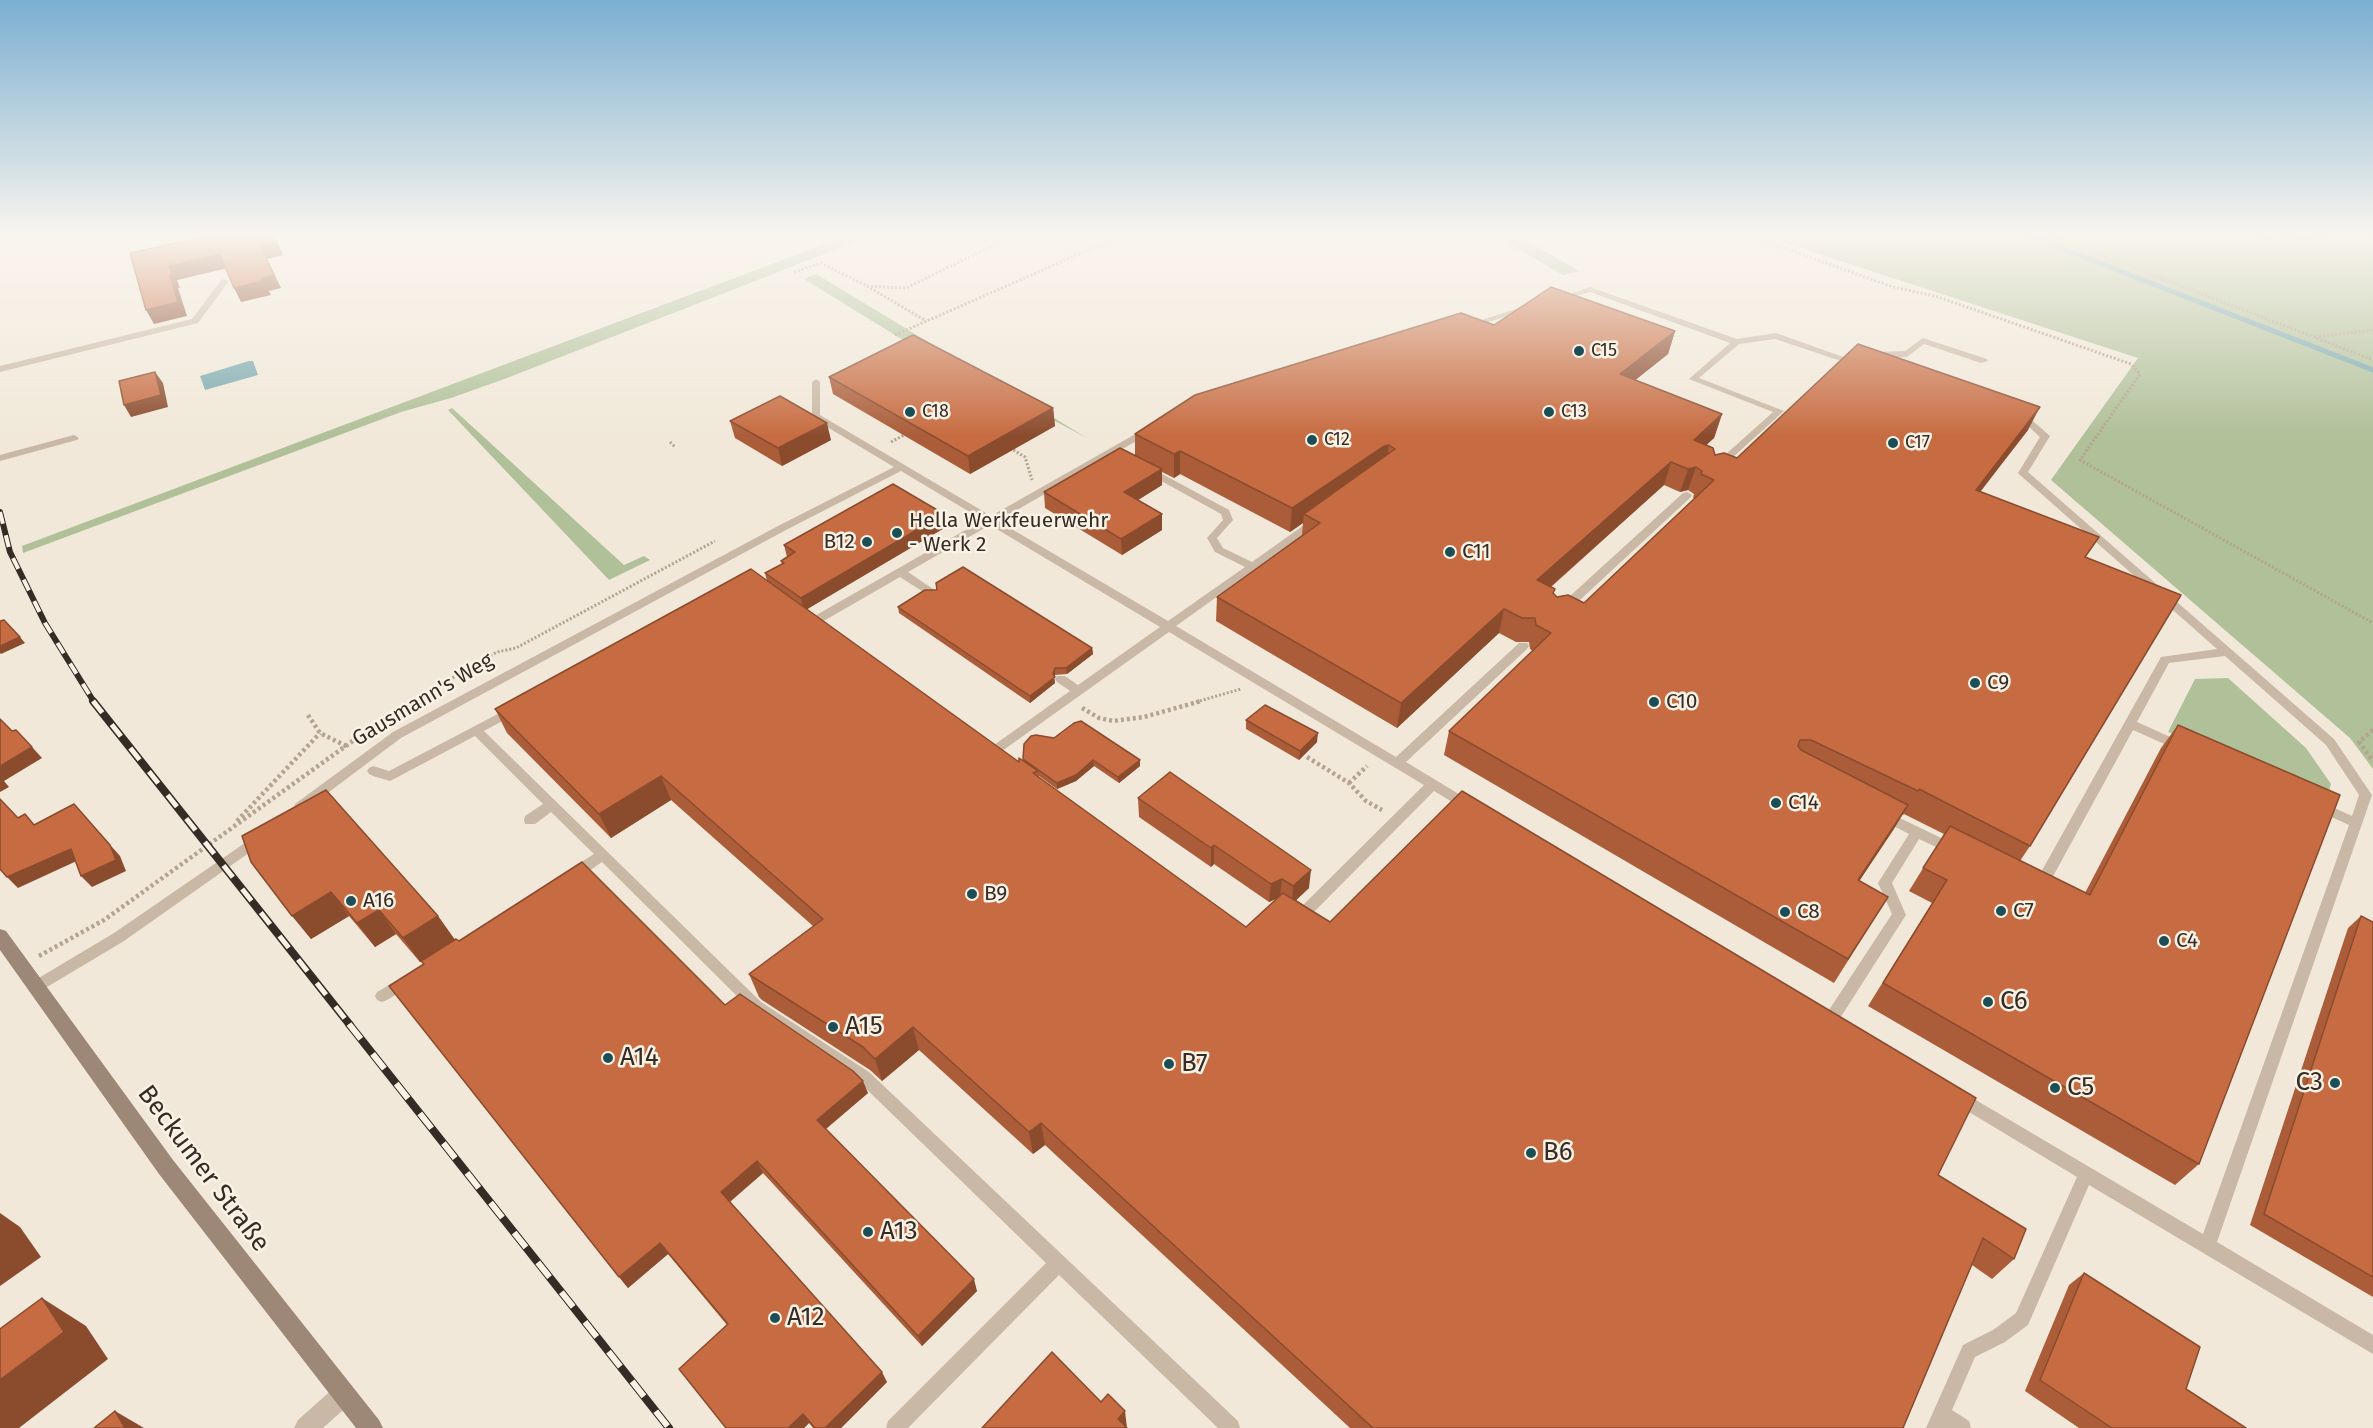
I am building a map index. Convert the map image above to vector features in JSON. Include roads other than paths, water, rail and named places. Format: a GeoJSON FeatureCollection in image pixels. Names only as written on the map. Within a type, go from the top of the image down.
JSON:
{"type":"FeatureCollection","features":[{"type":"Feature","properties":{"kind":"main road","name":"Beckumer Straße"},"geometry":{"type":"LineString","coordinates":[[0,936],[166,1167],[371,1428]]}},
{"type":"Feature","properties":{"kind":"street"},"geometry":{"type":"LineString","coordinates":[[306,1428],[344,1394]]}},
{"type":"Feature","properties":{"kind":"lane"},"geometry":{"type":"LineString","coordinates":[[0,369],[195,321],[209,303]]}},
{"type":"Feature","properties":{"kind":"lane"},"geometry":{"type":"LineString","coordinates":[[1625,303],[1736,342],[1776,336],[1873,369]]}},
{"type":"Feature","properties":{"kind":"lane"},"geometry":{"type":"LineString","coordinates":[[1465,327],[1533,306]]}},
{"type":"Feature","properties":{"kind":"lane"},"geometry":{"type":"LineString","coordinates":[[1851,362],[1860,355],[1907,354],[1923,341],[1984,361]]}},
{"type":"Feature","properties":{"kind":"lane"},"geometry":{"type":"LineString","coordinates":[[1710,474],[1779,411],[1693,379],[1736,342]]}},
{"type":"Feature","properties":{"kind":"lane"},"geometry":{"type":"LineString","coordinates":[[816,382],[815,416],[1484,815]]}},
{"type":"Feature","properties":{"kind":"lane"},"geometry":{"type":"LineString","coordinates":[[2008,415],[2030,423],[2045,436],[2023,473],[2330,742],[2366,795],[2207,1246]]}},
{"type":"Feature","properties":{"kind":"lane"},"geometry":{"type":"LineString","coordinates":[[795,611],[816,627],[901,572],[1162,423]]}},
{"type":"Feature","properties":{"kind":"lane"},"geometry":{"type":"LineString","coordinates":[[0,458],[74,438]]}},
{"type":"Feature","properties":{"kind":"lane"},"geometry":{"type":"LineString","coordinates":[[1112,451],[1123,457]]}},
{"type":"Feature","properties":{"kind":"lane"},"geometry":{"type":"LineString","coordinates":[[1133,462],[1224,512],[1228,520],[1212,538],[1220,550],[1251,566]]}},
{"type":"Feature","properties":{"kind":"lane","name":"Gausmann's Weg"},"geometry":{"type":"LineString","coordinates":[[289,815],[397,735],[497,679],[901,467]]}},
{"type":"Feature","properties":{"kind":"lane"},"geometry":{"type":"LineString","coordinates":[[1555,616],[1687,495]]}},
{"type":"Feature","properties":{"kind":"lane"},"geometry":{"type":"LineString","coordinates":[[991,753],[1166,626],[1328,513]]}},
{"type":"Feature","properties":{"kind":"lane"},"geometry":{"type":"LineString","coordinates":[[901,572],[932,593]]}},
{"type":"Feature","properties":{"kind":"lane"},"geometry":{"type":"LineString","coordinates":[[1397,763],[1523,646]]}},
{"type":"Feature","properties":{"kind":"lane"},"geometry":{"type":"LineString","coordinates":[[2028,886],[2038,891],[2165,660],[2227,652]]}},
{"type":"Feature","properties":{"kind":"lane"},"geometry":{"type":"LineString","coordinates":[[1061,679],[1078,690]]}},
{"type":"Feature","properties":{"kind":"lane"},"geometry":{"type":"LineString","coordinates":[[373,771],[390,776],[527,703]]}},
{"type":"Feature","properties":{"kind":"lane"},"geometry":{"type":"LineString","coordinates":[[2130,724],[2194,752]]}},
{"type":"Feature","properties":{"kind":"lane"},"geometry":{"type":"LineString","coordinates":[[476,730],[756,1006],[864,1077],[1231,1428]]}},
{"type":"Feature","properties":{"kind":"lane"},"geometry":{"type":"LineString","coordinates":[[1286,910],[1300,919],[1433,784]]}},
{"type":"Feature","properties":{"kind":"lane"},"geometry":{"type":"LineString","coordinates":[[2302,799],[2356,823]]}},
{"type":"Feature","properties":{"kind":"lane"},"geometry":{"type":"LineString","coordinates":[[530,820],[552,805]]}},
{"type":"Feature","properties":{"kind":"lane"},"geometry":{"type":"LineString","coordinates":[[1876,811],[1967,856]]}},
{"type":"Feature","properties":{"kind":"lane"},"geometry":{"type":"LineString","coordinates":[[37,986],[119,937],[270,829]]}},
{"type":"Feature","properties":{"kind":"lane"},"geometry":{"type":"LineString","coordinates":[[1830,1021],[1899,915],[1885,883],[1917,832]]}},
{"type":"Feature","properties":{"kind":"lane"},"geometry":{"type":"LineString","coordinates":[[563,881],[603,855]]}},
{"type":"Feature","properties":{"kind":"lane"},"geometry":{"type":"LineString","coordinates":[[382,996],[412,977]]}},
{"type":"Feature","properties":{"kind":"lane"},"geometry":{"type":"LineString","coordinates":[[1943,1088],[2373,1345]]}},
{"type":"Feature","properties":{"kind":"lane"},"geometry":{"type":"LineString","coordinates":[[1962,1428],[1938,1421],[1970,1351],[1999,1336],[2022,1319],[2086,1174]]}},
{"type":"Feature","properties":{"kind":"lane"},"geometry":{"type":"LineString","coordinates":[[895,1428],[1058,1263]]}},
{"type":"Feature","properties":{"kind":"water"},"geometry":{"type":"Polygon","coordinates":[[[253,361],[258,375],[205,390],[200,376],[253,361]]]}},
{"type":"Feature","properties":{"kind":"waterway"},"geometry":{"type":"LineString","coordinates":[[2201,303],[2373,370]]}},
{"type":"Feature","properties":{"kind":"railway"},"geometry":{"type":"LineString","coordinates":[[0,512],[10,552],[45,623],[94,702]]}},
{"type":"Feature","properties":{"kind":"railway"},"geometry":{"type":"LineString","coordinates":[[93,701],[350,1025]]}},
{"type":"Feature","properties":{"kind":"railway"},"geometry":{"type":"LineString","coordinates":[[349,1024],[669,1428]]}},
{"type":"Feature","properties":{"kind":"place","name":"C15"},"geometry":{"type":"Point","coordinates":[1579,351]}},
{"type":"Feature","properties":{"kind":"place","name":"C18"},"geometry":{"type":"Point","coordinates":[910,412]}},
{"type":"Feature","properties":{"kind":"place","name":"C13"},"geometry":{"type":"Point","coordinates":[1549,412]}},
{"type":"Feature","properties":{"kind":"place","name":"C12"},"geometry":{"type":"Point","coordinates":[1312,440]}},
{"type":"Feature","properties":{"kind":"place","name":"C17"},"geometry":{"type":"Point","coordinates":[1893,443]}},
{"type":"Feature","properties":{"kind":"place","name":"Hella Werkfeuerwehr - Werk 2"},"geometry":{"type":"Point","coordinates":[897,533]}},
{"type":"Feature","properties":{"kind":"place","name":"B12"},"geometry":{"type":"Point","coordinates":[867,542]}},
{"type":"Feature","properties":{"kind":"place","name":"C11"},"geometry":{"type":"Point","coordinates":[1450,552]}},
{"type":"Feature","properties":{"kind":"place","name":"C9"},"geometry":{"type":"Point","coordinates":[1975,683]}},
{"type":"Feature","properties":{"kind":"place","name":"C10"},"geometry":{"type":"Point","coordinates":[1654,702]}},
{"type":"Feature","properties":{"kind":"place","name":"C14"},"geometry":{"type":"Point","coordinates":[1776,803]}},
{"type":"Feature","properties":{"kind":"place","name":"B9"},"geometry":{"type":"Point","coordinates":[972,894]}},
{"type":"Feature","properties":{"kind":"place","name":"A16"},"geometry":{"type":"Point","coordinates":[351,901]}},
{"type":"Feature","properties":{"kind":"place","name":"C7"},"geometry":{"type":"Point","coordinates":[2001,911]}},
{"type":"Feature","properties":{"kind":"place","name":"C8"},"geometry":{"type":"Point","coordinates":[1785,912]}},
{"type":"Feature","properties":{"kind":"place","name":"C4"},"geometry":{"type":"Point","coordinates":[2164,941]}},
{"type":"Feature","properties":{"kind":"place","name":"C6"},"geometry":{"type":"Point","coordinates":[1988,1002]}},
{"type":"Feature","properties":{"kind":"place","name":"A15"},"geometry":{"type":"Point","coordinates":[833,1027]}},
{"type":"Feature","properties":{"kind":"place","name":"A14"},"geometry":{"type":"Point","coordinates":[608,1058]}},
{"type":"Feature","properties":{"kind":"place","name":"B7"},"geometry":{"type":"Point","coordinates":[1169,1064]}},
{"type":"Feature","properties":{"kind":"place","name":"C3"},"geometry":{"type":"Point","coordinates":[2335,1083]}},
{"type":"Feature","properties":{"kind":"place","name":"C5"},"geometry":{"type":"Point","coordinates":[2055,1088]}},
{"type":"Feature","properties":{"kind":"place","name":"B6"},"geometry":{"type":"Point","coordinates":[1531,1153]}},
{"type":"Feature","properties":{"kind":"place","name":"A13"},"geometry":{"type":"Point","coordinates":[868,1232]}},
{"type":"Feature","properties":{"kind":"place","name":"A12"},"geometry":{"type":"Point","coordinates":[775,1318]}}]}
